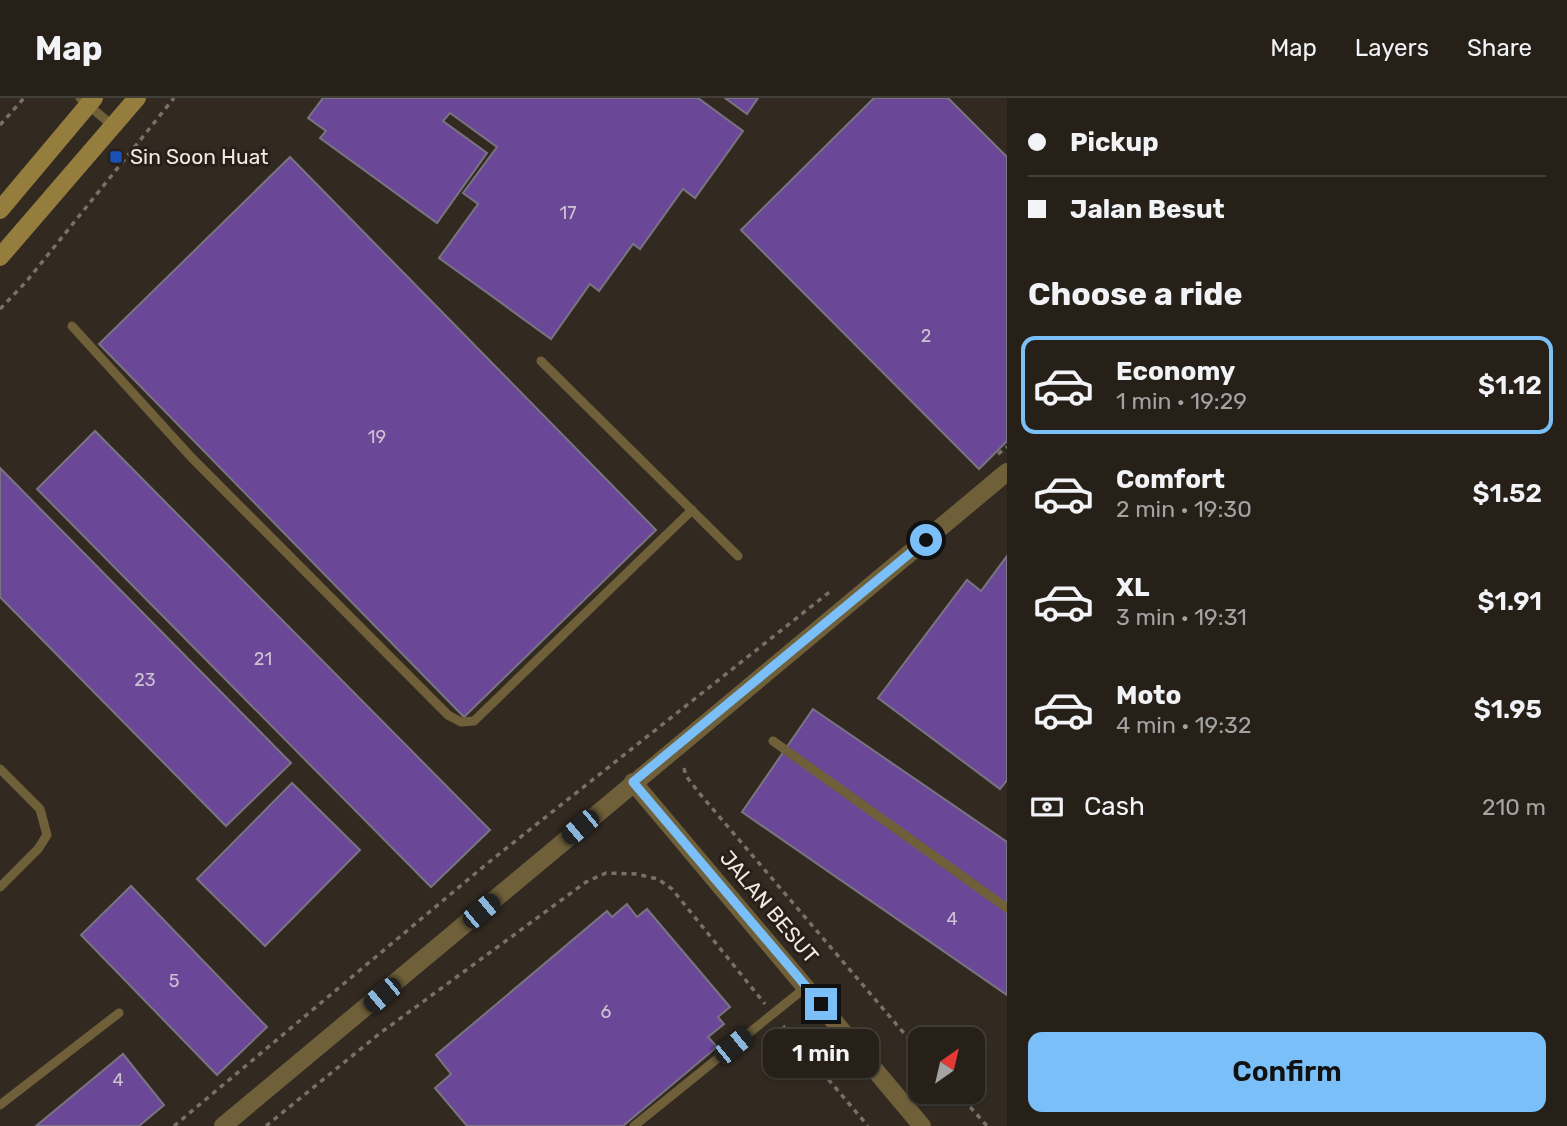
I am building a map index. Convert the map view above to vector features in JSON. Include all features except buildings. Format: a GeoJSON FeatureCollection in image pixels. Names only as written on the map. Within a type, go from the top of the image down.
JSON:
{"type":"FeatureCollection","features":[{"type":"Feature","properties":{"kind":"main road"},"geometry":{"type":"LineString","coordinates":[[0,257],[136,98]]}},
{"type":"Feature","properties":{"kind":"main road"},"geometry":{"type":"LineString","coordinates":[[0,210],[87,101]]}},
{"type":"Feature","properties":{"kind":"street"},"geometry":{"type":"LineString","coordinates":[[223,1126],[1007,472]]}},
{"type":"Feature","properties":{"kind":"street","name":"JALAN BESUT"},"geometry":{"type":"LineString","coordinates":[[633,782],[922,1126]]}},
{"type":"Feature","properties":{"kind":"lane"},"geometry":{"type":"LineString","coordinates":[[87,101],[113,126]]}},
{"type":"Feature","properties":{"kind":"lane"},"geometry":{"type":"LineString","coordinates":[[72,326],[191,457],[448,715],[461,722],[474,721],[692,510]]}},
{"type":"Feature","properties":{"kind":"lane"},"geometry":{"type":"LineString","coordinates":[[541,360],[738,556]]}},
{"type":"Feature","properties":{"kind":"lane"},"geometry":{"type":"LineString","coordinates":[[773,741],[1007,908]]}},
{"type":"Feature","properties":{"kind":"lane"},"geometry":{"type":"LineString","coordinates":[[0,769],[40,809],[47,835],[38,849],[0,887]]}},
{"type":"Feature","properties":{"kind":"lane"},"geometry":{"type":"LineString","coordinates":[[634,1126],[806,987]]}},
{"type":"Feature","properties":{"kind":"lane"},"geometry":{"type":"LineString","coordinates":[[0,1105],[119,1013]]}},
{"type":"Feature","properties":{"kind":"path"},"geometry":{"type":"LineString","coordinates":[[0,125],[24,98]]}},
{"type":"Feature","properties":{"kind":"path"},"geometry":{"type":"LineString","coordinates":[[0,309],[26,282],[174,98]]}},
{"type":"Feature","properties":{"kind":"path"},"geometry":{"type":"LineString","coordinates":[[996,456],[1007,447]]}},
{"type":"Feature","properties":{"kind":"path"},"geometry":{"type":"LineString","coordinates":[[174,1126],[489,862],[836,586]]}},
{"type":"Feature","properties":{"kind":"path"},"geometry":{"type":"LineString","coordinates":[[266,1126],[379,1034],[586,882],[606,873],[636,874],[658,879],[671,889],[868,1126]]}},
{"type":"Feature","properties":{"kind":"path"},"geometry":{"type":"LineString","coordinates":[[968,1104],[987,1126]]}},
{"type":"Feature","properties":{"kind":"place","name":"Sin Soon Huat"},"geometry":{"type":"Point","coordinates":[116,157]}},
{"type":"Feature","properties":{"kind":"route"},"geometry":{"type":"LineString","coordinates":[[821,1004],[633,782],[926,540]]}}]}
